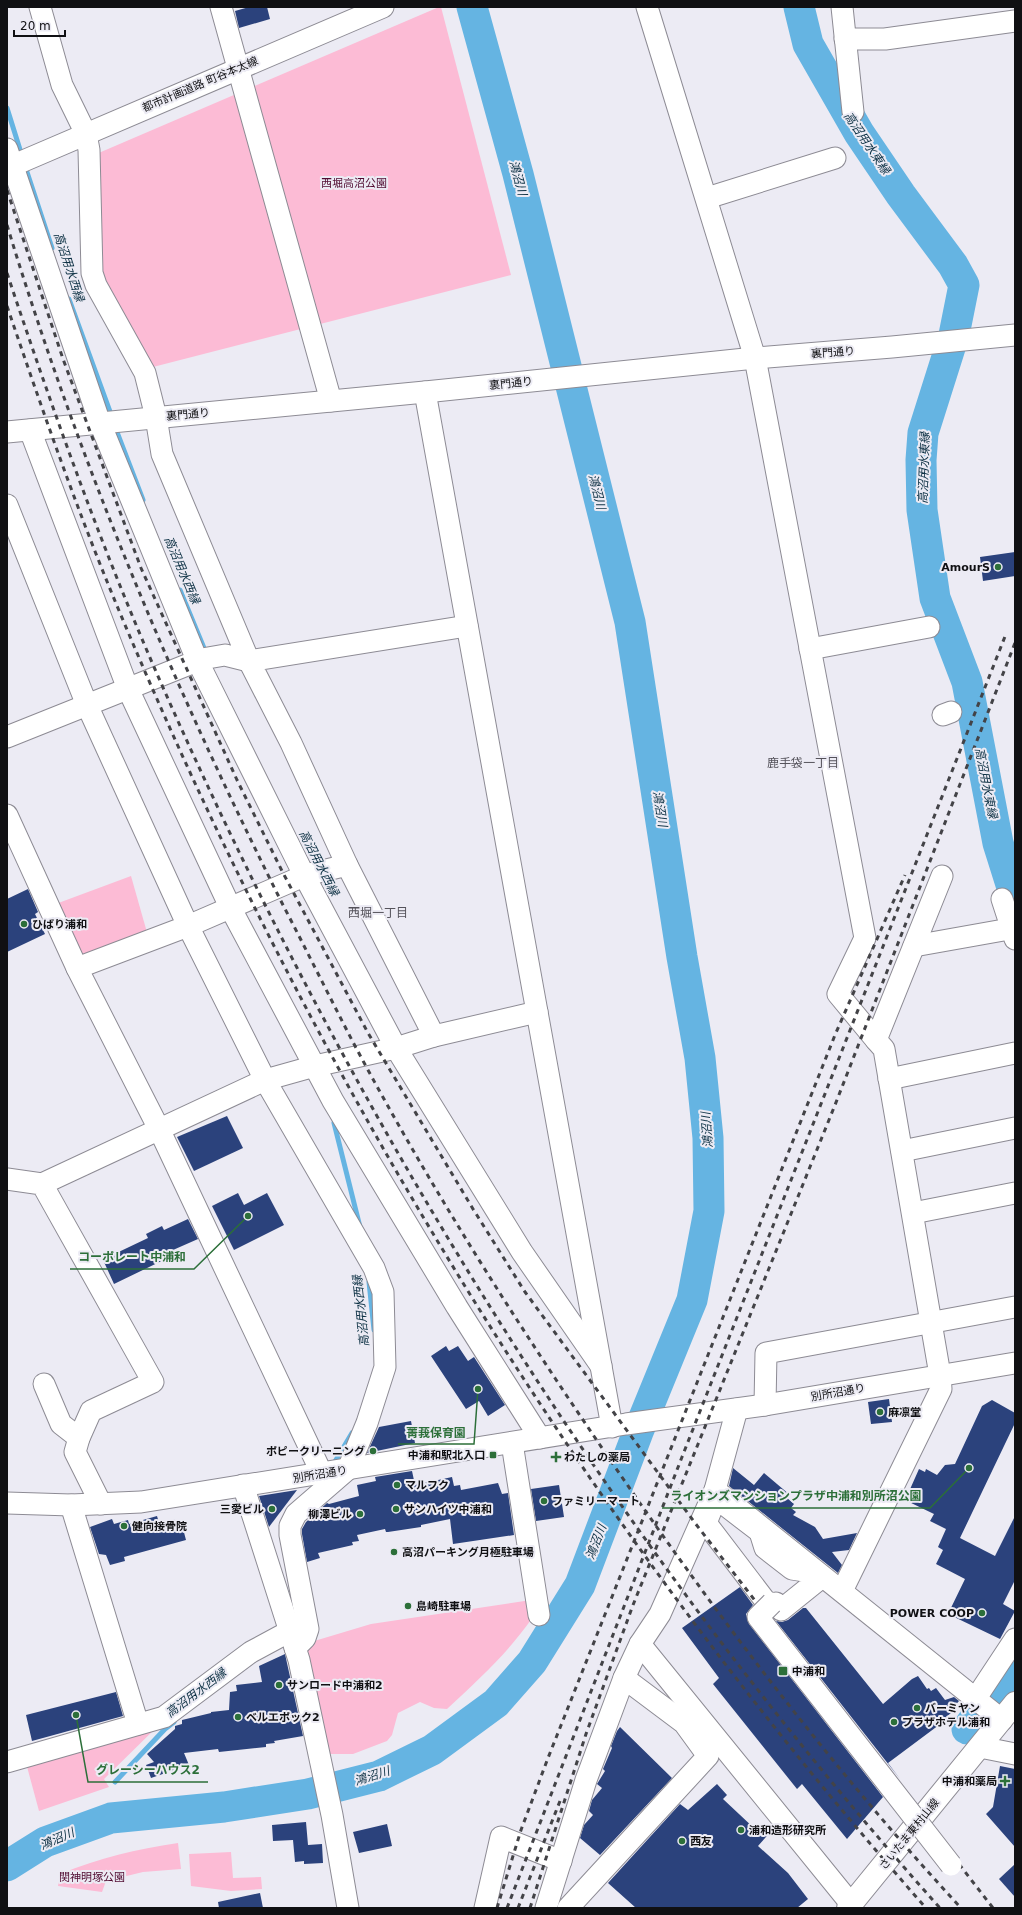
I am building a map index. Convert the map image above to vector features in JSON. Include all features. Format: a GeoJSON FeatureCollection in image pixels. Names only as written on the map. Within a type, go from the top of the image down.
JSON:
{"type":"FeatureCollection","features":[{"type":"Feature","properties":{"kind":"main road","name":"さいたま東村山線"},"geometry":{"type":"LineString","coordinates":[[850,1906],[980,1747],[992,1706]]}},
{"type":"Feature","properties":{"kind":"street"},"geometry":{"type":"LineString","coordinates":[[40,7],[62,85],[86,134],[89,150],[92,273],[96,285],[145,373],[156,417],[162,454],[249,661],[291,743],[347,865],[434,1036]]}},
{"type":"Feature","properties":{"kind":"street"},"geometry":{"type":"LineString","coordinates":[[221,7],[239,67],[331,401]]}},
{"type":"Feature","properties":{"kind":"street","name":"都市計画道路 町谷本太線"},"geometry":{"type":"LineString","coordinates":[[15,161],[86,134],[239,67],[382,7]]}},
{"type":"Feature","properties":{"kind":"street"},"geometry":{"type":"LineString","coordinates":[[647,7],[755,358],[865,938],[838,994],[884,1049],[940,1375],[940,1389],[842,1591]]}},
{"type":"Feature","properties":{"kind":"street"},"geometry":{"type":"LineString","coordinates":[[842,7],[853,112]]}},
{"type":"Feature","properties":{"kind":"street"},"geometry":{"type":"LineString","coordinates":[[845,39],[885,39],[1015,21]]}},
{"type":"Feature","properties":{"kind":"street"},"geometry":{"type":"LineString","coordinates":[[707,198],[835,158]]}},
{"type":"Feature","properties":{"kind":"street"},"geometry":{"type":"LineString","coordinates":[[15,161],[108,422],[200,660],[311,874],[396,1048],[522,1252],[601,1366]]}},
{"type":"Feature","properties":{"kind":"street","name":"裏門通り"},"geometry":{"type":"LineString","coordinates":[[7,432],[425,392],[755,358],[1015,335]]}},
{"type":"Feature","properties":{"kind":"street"},"geometry":{"type":"LineString","coordinates":[[425,392],[601,1366],[621,1425]]}},
{"type":"Feature","properties":{"kind":"street"},"geometry":{"type":"LineString","coordinates":[[30,430],[128,689],[231,909],[333,1101],[457,1307],[540,1438]]}},
{"type":"Feature","properties":{"kind":"street"},"geometry":{"type":"LineString","coordinates":[[7,505],[87,705],[188,926],[265,1080],[374,1268],[383,1292],[384,1367],[367,1423],[332,1472],[296,1514],[290,1526],[290,1535],[308,1629],[305,1638],[251,1652],[164,1717],[7,1762]]}},
{"type":"Feature","properties":{"kind":"street"},"geometry":{"type":"LineString","coordinates":[[7,736],[200,660],[225,655],[249,661],[467,626]]}},
{"type":"Feature","properties":{"kind":"street"},"geometry":{"type":"LineString","coordinates":[[810,649],[929,627]]}},
{"type":"Feature","properties":{"kind":"street"},"geometry":{"type":"LineString","coordinates":[[7,815],[77,968],[332,1472]]}},
{"type":"Feature","properties":{"kind":"street"},"geometry":{"type":"LineString","coordinates":[[77,968],[231,909],[311,874],[347,865]]}},
{"type":"Feature","properties":{"kind":"street"},"geometry":{"type":"LineString","coordinates":[[876,1040],[942,876]]}},
{"type":"Feature","properties":{"kind":"street"},"geometry":{"type":"LineString","coordinates":[[914,946],[1014,932],[1002,899]]}},
{"type":"Feature","properties":{"kind":"street"},"geometry":{"type":"LineString","coordinates":[[7,1179],[42,1184],[159,1128],[265,1080],[315,1066],[396,1048],[434,1036],[537,1012]]}},
{"type":"Feature","properties":{"kind":"street"},"geometry":{"type":"LineString","coordinates":[[888,1079],[1015,1053]]}},
{"type":"Feature","properties":{"kind":"street"},"geometry":{"type":"LineString","coordinates":[[902,1151],[1015,1128]]}},
{"type":"Feature","properties":{"kind":"street"},"geometry":{"type":"LineString","coordinates":[[42,1184],[153,1382],[91,1411],[79,1438],[76,1452],[100,1504]]}},
{"type":"Feature","properties":{"kind":"street"},"geometry":{"type":"LineString","coordinates":[[913,1213],[1015,1193]]}},
{"type":"Feature","properties":{"kind":"street"},"geometry":{"type":"LineString","coordinates":[[765,1405],[766,1353],[1015,1307]]}},
{"type":"Feature","properties":{"kind":"street","name":"別所沼通り"},"geometry":{"type":"LineString","coordinates":[[7,1503],[71,1505],[141,1502],[621,1425],[765,1405],[1015,1363]]}},
{"type":"Feature","properties":{"kind":"street"},"geometry":{"type":"LineString","coordinates":[[44,1384],[61,1424],[79,1438]]}},
{"type":"Feature","properties":{"kind":"street"},"geometry":{"type":"LineString","coordinates":[[552,1904],[561,1860],[586,1780],[624,1678],[640,1644],[660,1614],[714,1490],[737,1409]]}},
{"type":"Feature","properties":{"kind":"street"},"geometry":{"type":"LineString","coordinates":[[512,1443],[539,1615]]}},
{"type":"Feature","properties":{"kind":"street"},"geometry":{"type":"LineString","coordinates":[[243,1485],[293,1640],[332,1815],[348,1908]]}},
{"type":"Feature","properties":{"kind":"street"},"geometry":{"type":"LineString","coordinates":[[714,1490],[842,1591],[992,1706],[1010,1652]]}},
{"type":"Feature","properties":{"kind":"street"},"geometry":{"type":"LineString","coordinates":[[722,1502],[760,1532],[765,1548],[792,1570],[805,1571],[817,1581],[781,1610],[776,1603],[770,1607],[706,1523],[714,1503],[722,1502]]}},
{"type":"Feature","properties":{"kind":"street"},"geometry":{"type":"LineString","coordinates":[[71,1505],[138,1724]]}},
{"type":"Feature","properties":{"kind":"street"},"geometry":{"type":"LineString","coordinates":[[772,1603],[758,1616],[950,1865]]}},
{"type":"Feature","properties":{"kind":"street"},"geometry":{"type":"LineString","coordinates":[[640,1644],[850,1906]]}},
{"type":"Feature","properties":{"kind":"street"},"geometry":{"type":"LineString","coordinates":[[568,1908],[708,1756],[684,1723],[624,1678]]}},
{"type":"Feature","properties":{"kind":"street"},"geometry":{"type":"LineString","coordinates":[[980,1747],[1015,1754]]}},
{"type":"Feature","properties":{"kind":"street"},"geometry":{"type":"LineString","coordinates":[[485,1908],[501,1837],[561,1860]]}},
{"type":"Feature","properties":{"kind":"green space","name":"西堀高沼公園"},"geometry":{"type":"Polygon","coordinates":[[[441,7],[511,275],[153,367],[101,283],[94,155],[441,7]]]}},
{"type":"Feature","properties":{"kind":"green space"},"geometry":{"type":"Polygon","coordinates":[[[131,876],[148,936],[77,968],[53,905],[131,876]]]}},
{"type":"Feature","properties":{"kind":"green space"},"geometry":{"type":"Polygon","coordinates":[[[531,1600],[533,1617],[513,1643],[471,1687],[447,1709],[434,1708],[420,1702],[398,1713],[392,1735],[387,1741],[353,1754],[323,1754],[301,1651],[311,1642],[371,1624],[531,1600]]]}},
{"type":"Feature","properties":{"kind":"green space"},"geometry":{"type":"Polygon","coordinates":[[[162,1722],[104,1779],[109,1787],[39,1811],[26,1763],[162,1722]]]}},
{"type":"Feature","properties":{"kind":"green space","name":"関神明塚公園"},"geometry":{"type":"Polygon","coordinates":[[[178,1843],[181,1869],[143,1872],[106,1881],[102,1892],[58,1886],[60,1874],[75,1868],[118,1855],[178,1843]]]}},
{"type":"Feature","properties":{"kind":"green space"},"geometry":{"type":"Polygon","coordinates":[[[231,1852],[233,1878],[261,1877],[262,1889],[231,1891],[191,1886],[189,1854],[231,1852]]]}},
{"type":"Feature","properties":{"kind":"building"},"geometry":{"type":"Polygon","coordinates":[[[249,7],[267,7],[270,19],[239,28],[235,11],[249,7]]]}},
{"type":"Feature","properties":{"kind":"building","name":"AmourS"},"geometry":{"type":"Polygon","coordinates":[[[1015,552],[1015,576],[983,581],[980,557],[1015,552]]]}},
{"type":"Feature","properties":{"kind":"building","name":"ひばり浦和"},"geometry":{"type":"Polygon","coordinates":[[[28,889],[38,912],[35,914],[45,934],[7,952],[7,899],[28,889]]]}},
{"type":"Feature","properties":{"kind":"building"},"geometry":{"type":"Polygon","coordinates":[[[227,1116],[243,1148],[194,1171],[177,1137],[227,1116]]]}},
{"type":"Feature","properties":{"kind":"building"},"geometry":{"type":"Polygon","coordinates":[[[238,1193],[244,1205],[267,1193],[284,1225],[234,1250],[212,1206],[238,1193]]]}},
{"type":"Feature","properties":{"kind":"building"},"geometry":{"type":"Polygon","coordinates":[[[188,1219],[198,1239],[173,1250],[176,1254],[114,1284],[104,1262],[107,1260],[106,1258],[148,1238],[146,1234],[162,1226],[164,1230],[188,1219]]]}},
{"type":"Feature","properties":{"kind":"building"},"geometry":{"type":"Polygon","coordinates":[[[446,1346],[449,1351],[458,1346],[468,1361],[474,1357],[505,1405],[488,1416],[479,1401],[466,1409],[431,1356],[446,1346]]]}},
{"type":"Feature","properties":{"kind":"building","name":"麻凛堂"},"geometry":{"type":"Polygon","coordinates":[[[889,1399],[892,1422],[871,1424],[868,1402],[889,1399]]]}},
{"type":"Feature","properties":{"kind":"building"},"geometry":{"type":"Polygon","coordinates":[[[992,1400],[1015,1413],[1015,1423],[960,1538],[995,1556],[1015,1516],[1015,1580],[1003,1604],[1015,1611],[1000,1639],[948,1614],[965,1579],[936,1564],[943,1550],[938,1547],[946,1529],[930,1521],[934,1514],[907,1501],[907,1496],[919,1469],[925,1472],[926,1469],[937,1475],[945,1465],[955,1464],[982,1406],[992,1400]]]}},
{"type":"Feature","properties":{"kind":"building"},"geometry":{"type":"Polygon","coordinates":[[[411,1421],[415,1443],[367,1453],[379,1427],[411,1421]]]}},
{"type":"Feature","properties":{"kind":"building"},"geometry":{"type":"Polygon","coordinates":[[[733,1468],[754,1485],[764,1473],[790,1495],[787,1498],[794,1504],[791,1508],[796,1512],[793,1515],[815,1527],[823,1539],[857,1533],[849,1550],[832,1552],[842,1565],[838,1573],[729,1486],[733,1468]]]}},
{"type":"Feature","properties":{"kind":"building"},"geometry":{"type":"Polygon","coordinates":[[[412,1471],[415,1485],[452,1477],[454,1486],[460,1485],[461,1490],[498,1483],[502,1494],[508,1493],[514,1535],[453,1544],[450,1519],[421,1525],[421,1527],[388,1532],[386,1532],[385,1529],[357,1535],[359,1541],[352,1542],[353,1545],[318,1553],[320,1558],[307,1562],[302,1529],[306,1522],[327,1503],[329,1504],[359,1496],[357,1485],[376,1481],[375,1477],[412,1471]]]}},
{"type":"Feature","properties":{"kind":"building"},"geometry":{"type":"Polygon","coordinates":[[[559,1485],[564,1517],[536,1521],[531,1489],[559,1485]]]}},
{"type":"Feature","properties":{"kind":"building","name":"三愛ビル"},"geometry":{"type":"Polygon","coordinates":[[[297,1490],[269,1527],[259,1496],[297,1490]]]}},
{"type":"Feature","properties":{"kind":"building"},"geometry":{"type":"Polygon","coordinates":[[[157,1516],[159,1523],[174,1519],[175,1522],[181,1521],[186,1540],[124,1557],[125,1561],[110,1565],[106,1555],[99,1554],[90,1527],[112,1519],[114,1524],[128,1520],[129,1524],[157,1516]]]}},
{"type":"Feature","properties":{"kind":"building"},"geometry":{"type":"Polygon","coordinates":[[[740,1587],[753,1605],[746,1614],[749,1624],[883,1797],[847,1839],[802,1784],[797,1789],[713,1684],[719,1678],[682,1628],[740,1587]]]}},
{"type":"Feature","properties":{"kind":"building"},"geometry":{"type":"Polygon","coordinates":[[[803,1608],[806,1608],[883,1704],[912,1679],[918,1676],[927,1689],[929,1688],[931,1691],[936,1688],[945,1700],[954,1697],[959,1701],[950,1711],[951,1713],[946,1717],[947,1719],[888,1763],[900,1779],[776,1621],[782,1622],[788,1620],[803,1608]]]}},
{"type":"Feature","properties":{"kind":"building"},"geometry":{"type":"Polygon","coordinates":[[[285,1654],[303,1736],[274,1741],[275,1743],[266,1744],[266,1747],[219,1752],[218,1749],[184,1753],[189,1765],[151,1778],[146,1765],[154,1762],[147,1754],[175,1729],[175,1726],[182,1724],[182,1720],[211,1712],[229,1710],[230,1692],[237,1691],[236,1685],[262,1682],[259,1666],[285,1654]]]}},
{"type":"Feature","properties":{"kind":"building"},"geometry":{"type":"Polygon","coordinates":[[[116,1692],[123,1716],[32,1741],[26,1715],[116,1692]]]}},
{"type":"Feature","properties":{"kind":"building"},"geometry":{"type":"Polygon","coordinates":[[[620,1727],[672,1778],[600,1855],[580,1838],[584,1825],[593,1815],[589,1811],[592,1800],[602,1788],[597,1784],[605,1771],[603,1769],[617,1731],[620,1727]]]}},
{"type":"Feature","properties":{"kind":"building"},"geometry":{"type":"Polygon","coordinates":[[[1000,1766],[1015,1769],[1015,1847],[986,1814],[993,1807],[1000,1766]]]}},
{"type":"Feature","properties":{"kind":"building","name":"西友"},"geometry":{"type":"Polygon","coordinates":[[[717,1784],[727,1795],[723,1799],[755,1829],[772,1830],[758,1846],[788,1873],[808,1899],[797,1908],[636,1908],[608,1883],[680,1804],[688,1810],[717,1784]]]}},
{"type":"Feature","properties":{"kind":"building"},"geometry":{"type":"Polygon","coordinates":[[[306,1822],[308,1845],[322,1844],[323,1863],[304,1864],[304,1861],[295,1862],[293,1840],[273,1841],[272,1825],[306,1822]]]}},
{"type":"Feature","properties":{"kind":"building"},"geometry":{"type":"Polygon","coordinates":[[[387,1824],[392,1846],[359,1853],[353,1832],[387,1824]]]}},
{"type":"Feature","properties":{"kind":"building"},"geometry":{"type":"Polygon","coordinates":[[[1015,1864],[1015,1897],[999,1879],[1015,1864]]]}},
{"type":"Feature","properties":{"kind":"building"},"geometry":{"type":"Polygon","coordinates":[[[260,1893],[263,1908],[219,1908],[218,1902],[260,1893]]]}},
{"type":"Feature","properties":{"kind":"waterway","name":"鴻沼川"},"geometry":{"type":"LineString","coordinates":[[7,1866],[45,1842],[111,1818],[224,1807],[308,1794],[379,1776],[432,1750],[496,1703],[532,1662],[580,1585],[638,1432],[692,1300],[709,1211],[708,1138],[700,1058],[682,957],[630,622],[518,174],[472,7]]}},
{"type":"Feature","properties":{"kind":"waterway","name":"高沼用水東縁"},"geometry":{"type":"LineString","coordinates":[[799,7],[808,44],[859,133],[901,195],[953,265],[964,285],[954,335],[923,433],[921,460],[922,510],[935,598],[967,682],[998,843],[1015,897]]}},
{"type":"Feature","properties":{"kind":"waterway","name":"高沼用水西縁"},"geometry":{"type":"LineString","coordinates":[[7,108],[22,156]]}},
{"type":"Feature","properties":{"kind":"waterway","name":"高沼用水西縁"},"geometry":{"type":"LineString","coordinates":[[25,166],[52,248]]}},
{"type":"Feature","properties":{"kind":"waterway","name":"高沼用水西縁"},"geometry":{"type":"LineString","coordinates":[[69,299],[112,417]]}},
{"type":"Feature","properties":{"kind":"waterway","name":"高沼用水西縁"},"geometry":{"type":"LineString","coordinates":[[115,427],[143,500]]}},
{"type":"Feature","properties":{"kind":"waterway","name":"高沼用水西縁"},"geometry":{"type":"LineString","coordinates":[[180,590],[206,653]]}},
{"type":"Feature","properties":{"kind":"waterway","name":"高沼用水西縁"},"geometry":{"type":"LineString","coordinates":[[334,1123],[360,1227]]}},
{"type":"Feature","properties":{"kind":"waterway","name":"高沼用水西縁"},"geometry":{"type":"LineString","coordinates":[[369,1282],[374,1330]]}},
{"type":"Feature","properties":{"kind":"waterway","name":"高沼用水西縁"},"geometry":{"type":"LineString","coordinates":[[333,1465],[352,1433]]}},
{"type":"Feature","properties":{"kind":"waterway","name":"高沼用水東縁"},"geometry":{"type":"LineString","coordinates":[[967,1729],[1015,1663]]}},
{"type":"Feature","properties":{"kind":"waterway","name":"高沼用水西縁"},"geometry":{"type":"LineString","coordinates":[[115,1782],[165,1729],[174,1722]]}},
{"type":"Feature","properties":{"kind":"railway"},"geometry":{"type":"LineString","coordinates":[[7,190],[63,359],[141,568],[237,780],[282,871],[368,1033],[473,1209],[525,1292],[695,1523],[993,1908]]}},
{"type":"Feature","properties":{"kind":"railway"},"geometry":{"type":"LineString","coordinates":[[7,225],[65,399],[130,571],[166,655],[242,823],[382,1096],[441,1198],[503,1298],[600,1445],[684,1565],[727,1625],[817,1741],[864,1798],[961,1908]]}},
{"type":"Feature","properties":{"kind":"railway"},"geometry":{"type":"LineString","coordinates":[[7,273],[81,484],[121,589],[165,692],[241,856],[323,1017],[411,1176],[505,1330],[605,1481],[710,1628],[822,1770],[940,1908]]}},
{"type":"Feature","properties":{"kind":"railway"},"geometry":{"type":"LineString","coordinates":[[7,306],[61,461],[120,613],[198,789],[282,961],[373,1130],[470,1294],[574,1454],[684,1610],[802,1761],[926,1908]]}},
{"type":"Feature","properties":{"kind":"railway"},"geometry":{"type":"LineString","coordinates":[[507,1908],[682,1457],[1006,634]]}},
{"type":"Feature","properties":{"kind":"railway"},"geometry":{"type":"LineString","coordinates":[[530,1908],[586,1734],[633,1605],[835,1105],[1015,643]]}},
{"type":"Feature","properties":{"kind":"railway"},"geometry":{"type":"LineString","coordinates":[[497,1908],[521,1830],[548,1758],[835,1035],[905,875]]}},
{"type":"Feature","properties":{"kind":"railway"},"geometry":{"type":"LineString","coordinates":[[518,1908],[560,1801]]}},
{"type":"Feature","properties":{"kind":"place","name":"AmourS"},"geometry":{"type":"Point","coordinates":[998,567]}},
{"type":"Feature","properties":{"kind":"place","name":"ひばり浦和"},"geometry":{"type":"Point","coordinates":[24,924]}},
{"type":"Feature","properties":{"kind":"place","name":"コーポレート中浦和"},"geometry":{"type":"Point","coordinates":[248,1216]}},
{"type":"Feature","properties":{"kind":"place","name":"菁莪保育園"},"geometry":{"type":"Point","coordinates":[478,1389]}},
{"type":"Feature","properties":{"kind":"place","name":"麻凛堂"},"geometry":{"type":"Point","coordinates":[880,1412]}},
{"type":"Feature","properties":{"kind":"place","name":"ポピークリーニング"},"geometry":{"type":"Point","coordinates":[373,1451]}},
{"type":"Feature","properties":{"kind":"place","name":"中浦和駅北入口"},"geometry":{"type":"Point","coordinates":[493,1455]}},
{"type":"Feature","properties":{"kind":"place","name":"わたしの薬局"},"geometry":{"type":"Point","coordinates":[556,1457]}},
{"type":"Feature","properties":{"kind":"place","name":"ライオンズマンションプラザ中浦和別所沼公園"},"geometry":{"type":"Point","coordinates":[969,1468]}},
{"type":"Feature","properties":{"kind":"place","name":"マルフク"},"geometry":{"type":"Point","coordinates":[397,1485]}},
{"type":"Feature","properties":{"kind":"place","name":"ファミリーマート"},"geometry":{"type":"Point","coordinates":[544,1501]}},
{"type":"Feature","properties":{"kind":"place","name":"三愛ビル"},"geometry":{"type":"Point","coordinates":[272,1509]}},
{"type":"Feature","properties":{"kind":"place","name":"サンハイツ中浦和"},"geometry":{"type":"Point","coordinates":[396,1509]}},
{"type":"Feature","properties":{"kind":"place","name":"柳澤ビル"},"geometry":{"type":"Point","coordinates":[360,1514]}},
{"type":"Feature","properties":{"kind":"place","name":"健向接骨院"},"geometry":{"type":"Point","coordinates":[124,1526]}},
{"type":"Feature","properties":{"kind":"place","name":"高沼パーキング月極駐車場"},"geometry":{"type":"Point","coordinates":[394,1552]}},
{"type":"Feature","properties":{"kind":"place","name":"島崎駐車場"},"geometry":{"type":"Point","coordinates":[408,1606]}},
{"type":"Feature","properties":{"kind":"place","name":"POWER COOP"},"geometry":{"type":"Point","coordinates":[982,1613]}},
{"type":"Feature","properties":{"kind":"place","name":"中浦和"},"geometry":{"type":"Point","coordinates":[783,1671]}},
{"type":"Feature","properties":{"kind":"place","name":"サンロード中浦和2"},"geometry":{"type":"Point","coordinates":[279,1685]}},
{"type":"Feature","properties":{"kind":"place","name":"バーミヤン"},"geometry":{"type":"Point","coordinates":[917,1708]}},
{"type":"Feature","properties":{"kind":"place","name":"グレーシーハウス2"},"geometry":{"type":"Point","coordinates":[76,1715]}},
{"type":"Feature","properties":{"kind":"place","name":"ベルエポック2"},"geometry":{"type":"Point","coordinates":[238,1717]}},
{"type":"Feature","properties":{"kind":"place","name":"プラザホテル浦和"},"geometry":{"type":"Point","coordinates":[894,1722]}},
{"type":"Feature","properties":{"kind":"place","name":"中浦和薬局"},"geometry":{"type":"Point","coordinates":[1005,1781]}},
{"type":"Feature","properties":{"kind":"place","name":"浦和造形研究所"},"geometry":{"type":"Point","coordinates":[741,1830]}},
{"type":"Feature","properties":{"kind":"place","name":"西友"},"geometry":{"type":"Point","coordinates":[682,1841]}},
{"type":"Feature","properties":{"kind":"district","name":"鹿手袋一丁目"},"geometry":{"type":"Point","coordinates":[803,763]}},
{"type":"Feature","properties":{"kind":"district","name":"西堀一丁目"},"geometry":{"type":"Point","coordinates":[378,913]}}]}
